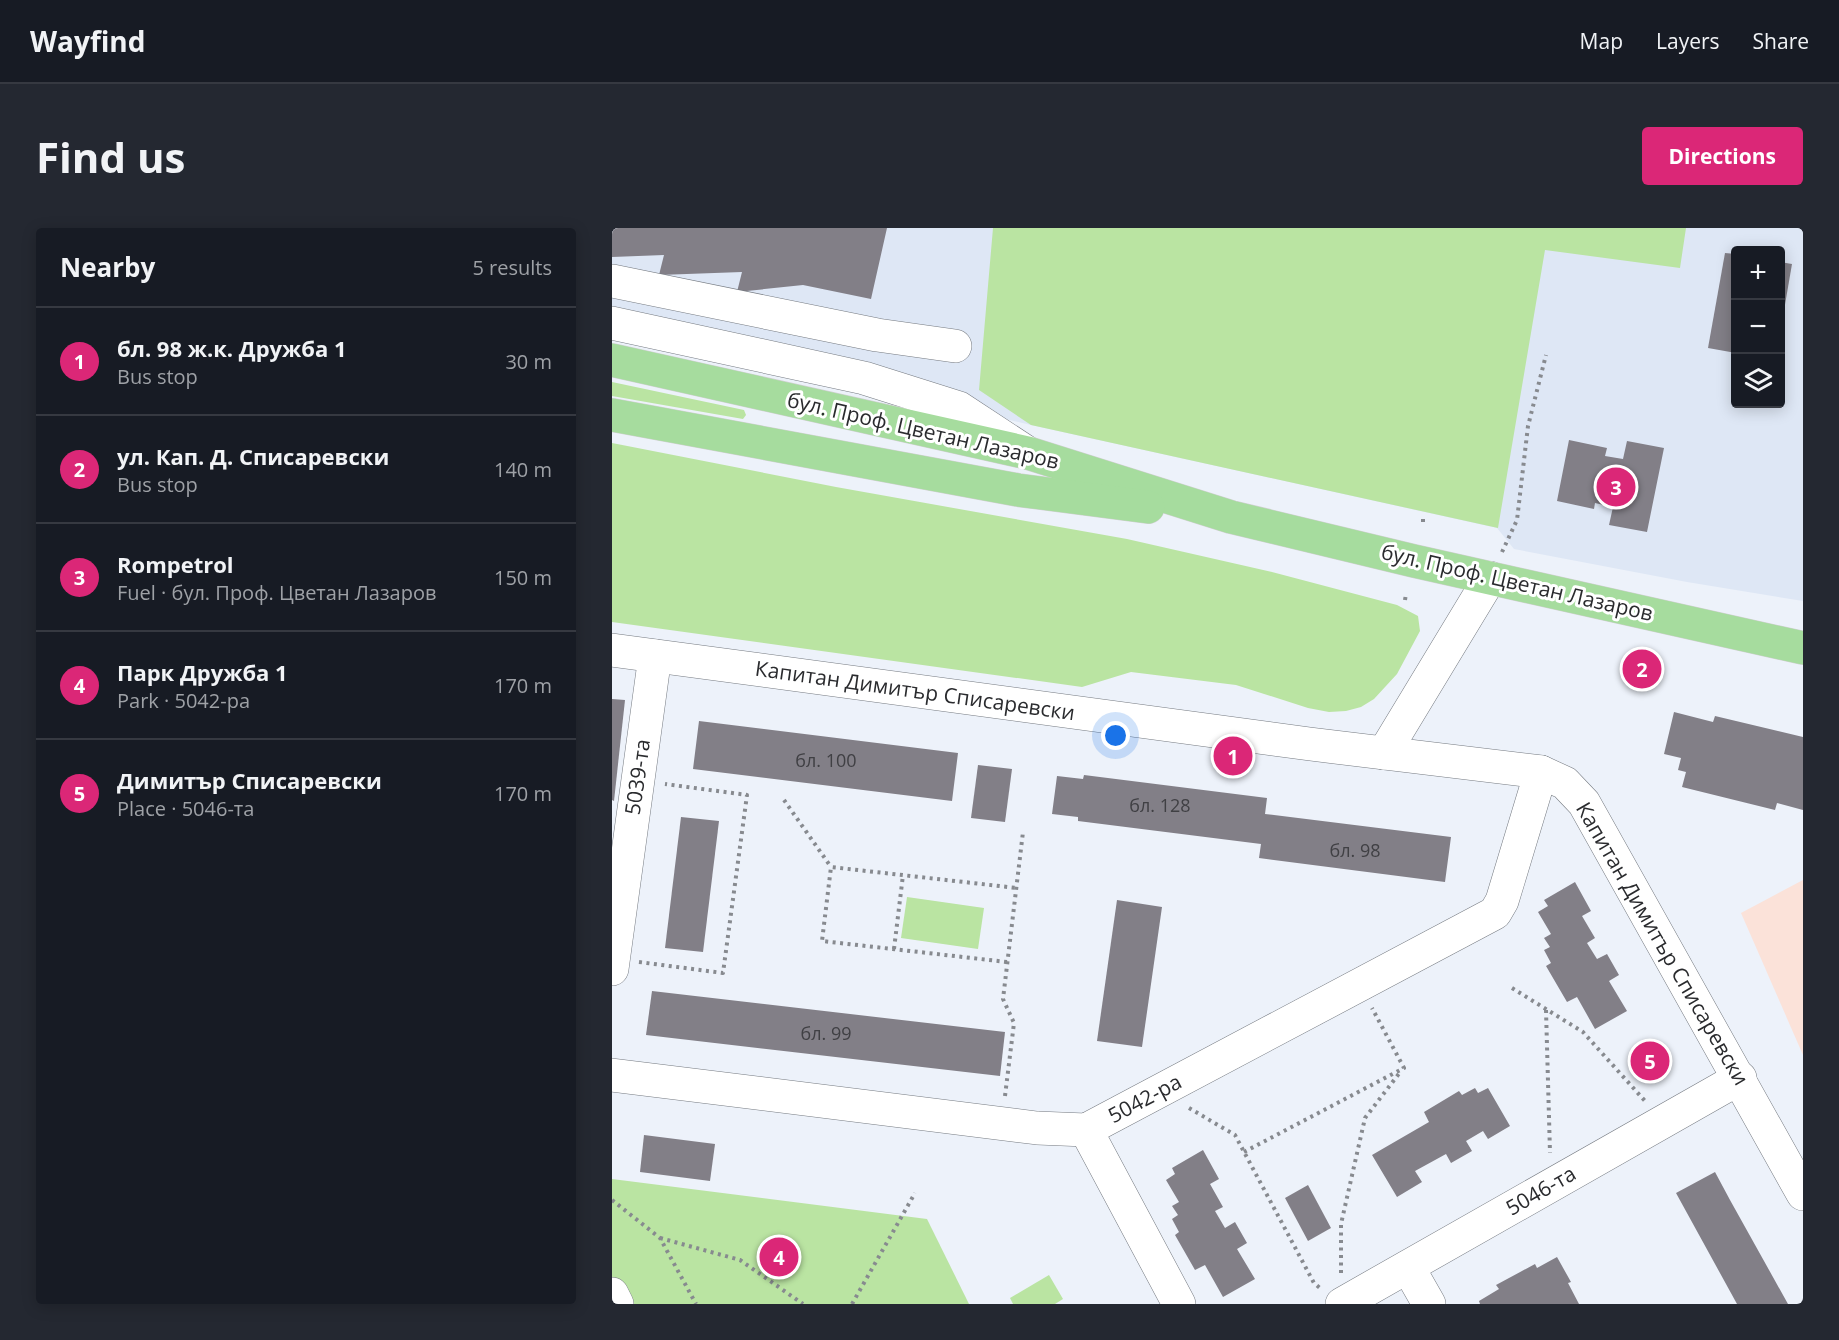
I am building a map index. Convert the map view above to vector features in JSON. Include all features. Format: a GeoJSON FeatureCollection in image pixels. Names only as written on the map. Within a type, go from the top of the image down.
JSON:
{"type":"FeatureCollection","features":[{"type":"Feature","properties":{"kind":"main road","name":"бул. Проф. Цветан Лазаров"},"geometry":{"type":"LineString","coordinates":[[612,360],[1028,453],[1231,517],[1803,648]]}},
{"type":"Feature","properties":{"kind":"main road","name":"бул. Проф. Цветан Лазаров"},"geometry":{"type":"LineString","coordinates":[[612,415],[1018,490],[1231,517]]}},
{"type":"Feature","properties":{"kind":"street"},"geometry":{"type":"LineString","coordinates":[[612,281],[878,335],[955,346]]}},
{"type":"Feature","properties":{"kind":"street"},"geometry":{"type":"LineString","coordinates":[[612,323],[864,378],[959,408],[1028,453]]}},
{"type":"Feature","properties":{"kind":"street"},"geometry":{"type":"LineString","coordinates":[[864,378],[878,335]]}},
{"type":"Feature","properties":{"kind":"street"},"geometry":{"type":"LineString","coordinates":[[1384,753],[1490,578]]}},
{"type":"Feature","properties":{"kind":"street","name":"Капитан Димитър Списаревски"},"geometry":{"type":"LineString","coordinates":[[612,650],[1541,772],[1564,783],[1584,803],[1803,1194]]}},
{"type":"Feature","properties":{"kind":"street","name":"5039-та"},"geometry":{"type":"LineString","coordinates":[[613,964],[655,656]]}},
{"type":"Feature","properties":{"kind":"street","name":"5042-ра"},"geometry":{"type":"LineString","coordinates":[[612,1075],[1002,1124],[1086,1130],[1495,913],[1502,901],[1541,772]]}},
{"type":"Feature","properties":{"kind":"street","name":"5046-та"},"geometry":{"type":"LineString","coordinates":[[1335,1292],[1408,1267],[1740,1078]]}},
{"type":"Feature","properties":{"kind":"street"},"geometry":{"type":"LineString","coordinates":[[1086,1130],[1179,1304]]}},
{"type":"Feature","properties":{"kind":"street"},"geometry":{"type":"LineString","coordinates":[[1408,1267],[1429,1304]]}},
{"type":"Feature","properties":{"kind":"street"},"geometry":{"type":"LineString","coordinates":[[612,1294],[617,1304]]}},
{"type":"Feature","properties":{"kind":"path"},"geometry":{"type":"LineString","coordinates":[[1490,578],[1517,520],[1528,426],[1546,355]]}},
{"type":"Feature","properties":{"kind":"path"},"geometry":{"type":"LineString","coordinates":[[613,964],[723,973],[747,795],[638,781]]}},
{"type":"Feature","properties":{"kind":"path"},"geometry":{"type":"LineString","coordinates":[[783,800],[831,867],[822,941],[1007,962]]}},
{"type":"Feature","properties":{"kind":"path"},"geometry":{"type":"LineString","coordinates":[[1002,1124],[1014,1023],[1003,999],[1023,832]]}},
{"type":"Feature","properties":{"kind":"path"},"geometry":{"type":"LineString","coordinates":[[831,867],[1017,888]]}},
{"type":"Feature","properties":{"kind":"path"},"geometry":{"type":"LineString","coordinates":[[894,949],[903,875]]}},
{"type":"Feature","properties":{"kind":"path"},"geometry":{"type":"LineString","coordinates":[[1360,985],[1404,1068]]}},
{"type":"Feature","properties":{"kind":"path"},"geometry":{"type":"LineString","coordinates":[[1512,988],[1583,1032],[1664,1121]]}},
{"type":"Feature","properties":{"kind":"path"},"geometry":{"type":"LineString","coordinates":[[1546,1010],[1551,1185]]}},
{"type":"Feature","properties":{"kind":"path"},"geometry":{"type":"LineString","coordinates":[[1244,1152],[1404,1068]]}},
{"type":"Feature","properties":{"kind":"path"},"geometry":{"type":"LineString","coordinates":[[1160,1091],[1235,1135],[1314,1283],[1335,1292],[1341,1224],[1365,1118],[1404,1068]]}},
{"type":"Feature","properties":{"kind":"path"},"geometry":{"type":"LineString","coordinates":[[852,1304],[915,1193]]}},
{"type":"Feature","properties":{"kind":"path"},"geometry":{"type":"LineString","coordinates":[[612,1200],[660,1238],[740,1260],[803,1304]]}},
{"type":"Feature","properties":{"kind":"path"},"geometry":{"type":"LineString","coordinates":[[660,1238],[696,1304]]}},
{"type":"Feature","properties":{"kind":"shaded area"},"geometry":{"type":"Polygon","coordinates":[[[612,228],[1803,228],[1803,601],[1687,582],[1514,549],[1497,528],[1031,425],[825,376],[612,334],[612,228]]]}},
{"type":"Feature","properties":{"kind":"shaded area"},"geometry":{"type":"Polygon","coordinates":[[[1803,880],[1803,1055],[1741,913],[1803,880]]]}},
{"type":"Feature","properties":{"kind":"green space"},"geometry":{"type":"Polygon","coordinates":[[[993,228],[1686,228],[1680,268],[1545,250],[1498,528],[1031,425],[979,390],[993,228]]]}},
{"type":"Feature","properties":{"kind":"green space"},"geometry":{"type":"Polygon","coordinates":[[[612,382],[744,410],[746,415],[743,419],[612,396],[612,382]]]}},
{"type":"Feature","properties":{"kind":"green space"},"geometry":{"type":"Polygon","coordinates":[[[612,443],[836,487],[1127,539],[1272,572],[1397,605],[1418,616],[1420,631],[1397,674],[1374,699],[1361,707],[1329,712],[1308,708],[1236,685],[1131,672],[1082,687],[612,622],[612,443]]]}},
{"type":"Feature","properties":{"kind":"green space"},"geometry":{"type":"Polygon","coordinates":[[[907,897],[984,908],[978,949],[901,938],[907,897]]]}},
{"type":"Feature","properties":{"kind":"green space"},"geometry":{"type":"Polygon","coordinates":[[[612,1179],[927,1219],[969,1304],[617,1304],[612,1294],[612,1179]]]}},
{"type":"Feature","properties":{"kind":"green space"},"geometry":{"type":"Polygon","coordinates":[[[1049,1275],[1063,1299],[1055,1304],[1013,1304],[1010,1298],[1049,1275]]]}},
{"type":"Feature","properties":{"kind":"building"},"geometry":{"type":"Polygon","coordinates":[[[612,228],[887,228],[871,299],[803,285],[737,292],[742,272],[659,275],[664,255],[612,257],[612,228]]]}},
{"type":"Feature","properties":{"kind":"building"},"geometry":{"type":"Polygon","coordinates":[[[1725,253],[1731,254],[1731,352],[1708,348],[1725,253]]]}},
{"type":"Feature","properties":{"kind":"building"},"geometry":{"type":"Polygon","coordinates":[[[1785,263],[1792,264],[1785,305],[1785,263]]]}},
{"type":"Feature","properties":{"kind":"building"},"geometry":{"type":"Polygon","coordinates":[[[1569,440],[1607,448],[1605,456],[1623,459],[1627,441],[1664,448],[1647,532],[1609,525],[1613,507],[1595,503],[1594,509],[1557,501],[1569,440]]]}},
{"type":"Feature","properties":{"kind":"building"},"geometry":{"type":"Polygon","coordinates":[[[612,699],[625,700],[614,801],[612,800],[612,699]]]}},
{"type":"Feature","properties":{"kind":"building"},"geometry":{"type":"Polygon","coordinates":[[[1674,712],[1713,722],[1715,716],[1803,737],[1803,810],[1777,803],[1775,810],[1682,787],[1686,772],[1678,770],[1681,758],[1664,754],[1674,712]]]}},
{"type":"Feature","properties":{"kind":"building"},"geometry":{"type":"Polygon","coordinates":[[[699,721],[958,753],[952,801],[693,769],[699,721]]]}},
{"type":"Feature","properties":{"kind":"building"},"geometry":{"type":"Polygon","coordinates":[[[978,765],[1012,769],[1005,822],[971,818],[978,765]]]}},
{"type":"Feature","properties":{"kind":"building"},"geometry":{"type":"Polygon","coordinates":[[[1084,775],[1267,798],[1265,814],[1451,837],[1445,882],[1259,858],[1261,844],[1078,821],[1078,817],[1052,814],[1057,776],[1083,779],[1084,775]]]}},
{"type":"Feature","properties":{"kind":"building"},"geometry":{"type":"Polygon","coordinates":[[[681,817],[719,821],[703,952],[665,948],[681,817]]]}},
{"type":"Feature","properties":{"kind":"building"},"geometry":{"type":"Polygon","coordinates":[[[1575,882],[1591,911],[1582,916],[1595,938],[1587,943],[1597,959],[1607,954],[1619,975],[1609,981],[1627,1011],[1595,1029],[1577,997],[1567,1002],[1546,966],[1551,963],[1544,950],[1550,947],[1544,938],[1551,934],[1538,912],[1548,906],[1544,900],[1575,882]]]}},
{"type":"Feature","properties":{"kind":"building"},"geometry":{"type":"Polygon","coordinates":[[[1117,900],[1162,907],[1142,1047],[1097,1041],[1117,900]]]}},
{"type":"Feature","properties":{"kind":"building"},"geometry":{"type":"Polygon","coordinates":[[[652,991],[1005,1032],[1000,1076],[646,1035],[652,991]]]}},
{"type":"Feature","properties":{"kind":"building"},"geometry":{"type":"Polygon","coordinates":[[[1475,1088],[1478,1093],[1488,1088],[1510,1126],[1488,1139],[1483,1131],[1466,1141],[1472,1151],[1451,1163],[1446,1154],[1415,1171],[1422,1182],[1397,1197],[1372,1155],[1429,1122],[1424,1112],[1459,1091],[1462,1095],[1475,1088]]]}},
{"type":"Feature","properties":{"kind":"building"},"geometry":{"type":"Polygon","coordinates":[[[644,1135],[715,1144],[710,1181],[640,1172],[644,1135]]]}},
{"type":"Feature","properties":{"kind":"building"},"geometry":{"type":"Polygon","coordinates":[[[1203,1150],[1219,1179],[1210,1184],[1223,1207],[1215,1211],[1225,1228],[1235,1222],[1247,1243],[1237,1249],[1255,1279],[1223,1297],[1205,1265],[1195,1270],[1175,1235],[1179,1232],[1172,1219],[1178,1215],[1172,1206],[1179,1202],[1166,1180],[1175,1174],[1172,1168],[1203,1150]]]}},
{"type":"Feature","properties":{"kind":"building"},"geometry":{"type":"Polygon","coordinates":[[[1715,1172],[1788,1304],[1737,1304],[1676,1193],[1715,1172]]]}},
{"type":"Feature","properties":{"kind":"building"},"geometry":{"type":"Polygon","coordinates":[[[1308,1185],[1331,1228],[1308,1241],[1285,1198],[1308,1185]]]}},
{"type":"Feature","properties":{"kind":"building"},"geometry":{"type":"Polygon","coordinates":[[[1557,1257],[1571,1282],[1568,1283],[1579,1304],[1480,1304],[1479,1301],[1499,1289],[1496,1285],[1535,1264],[1537,1268],[1557,1257]]]}},
{"type":"Feature","properties":{"kind":"place","name":"Rompetrol"},"geometry":{"type":"Point","coordinates":[1616,487]}},
{"type":"Feature","properties":{"kind":"place","name":"ул. Кап. Д. Списаревски"},"geometry":{"type":"Point","coordinates":[1642,669]}},
{"type":"Feature","properties":{"kind":"place","name":"бл. 98 ж.к. Дружба 1"},"geometry":{"type":"Point","coordinates":[1233,756]}},
{"type":"Feature","properties":{"kind":"place","name":"Димитър Списаревски"},"geometry":{"type":"Point","coordinates":[1650,1061]}},
{"type":"Feature","properties":{"kind":"place","name":"Парк Дружба 1"},"geometry":{"type":"Point","coordinates":[779,1257]}}]}
